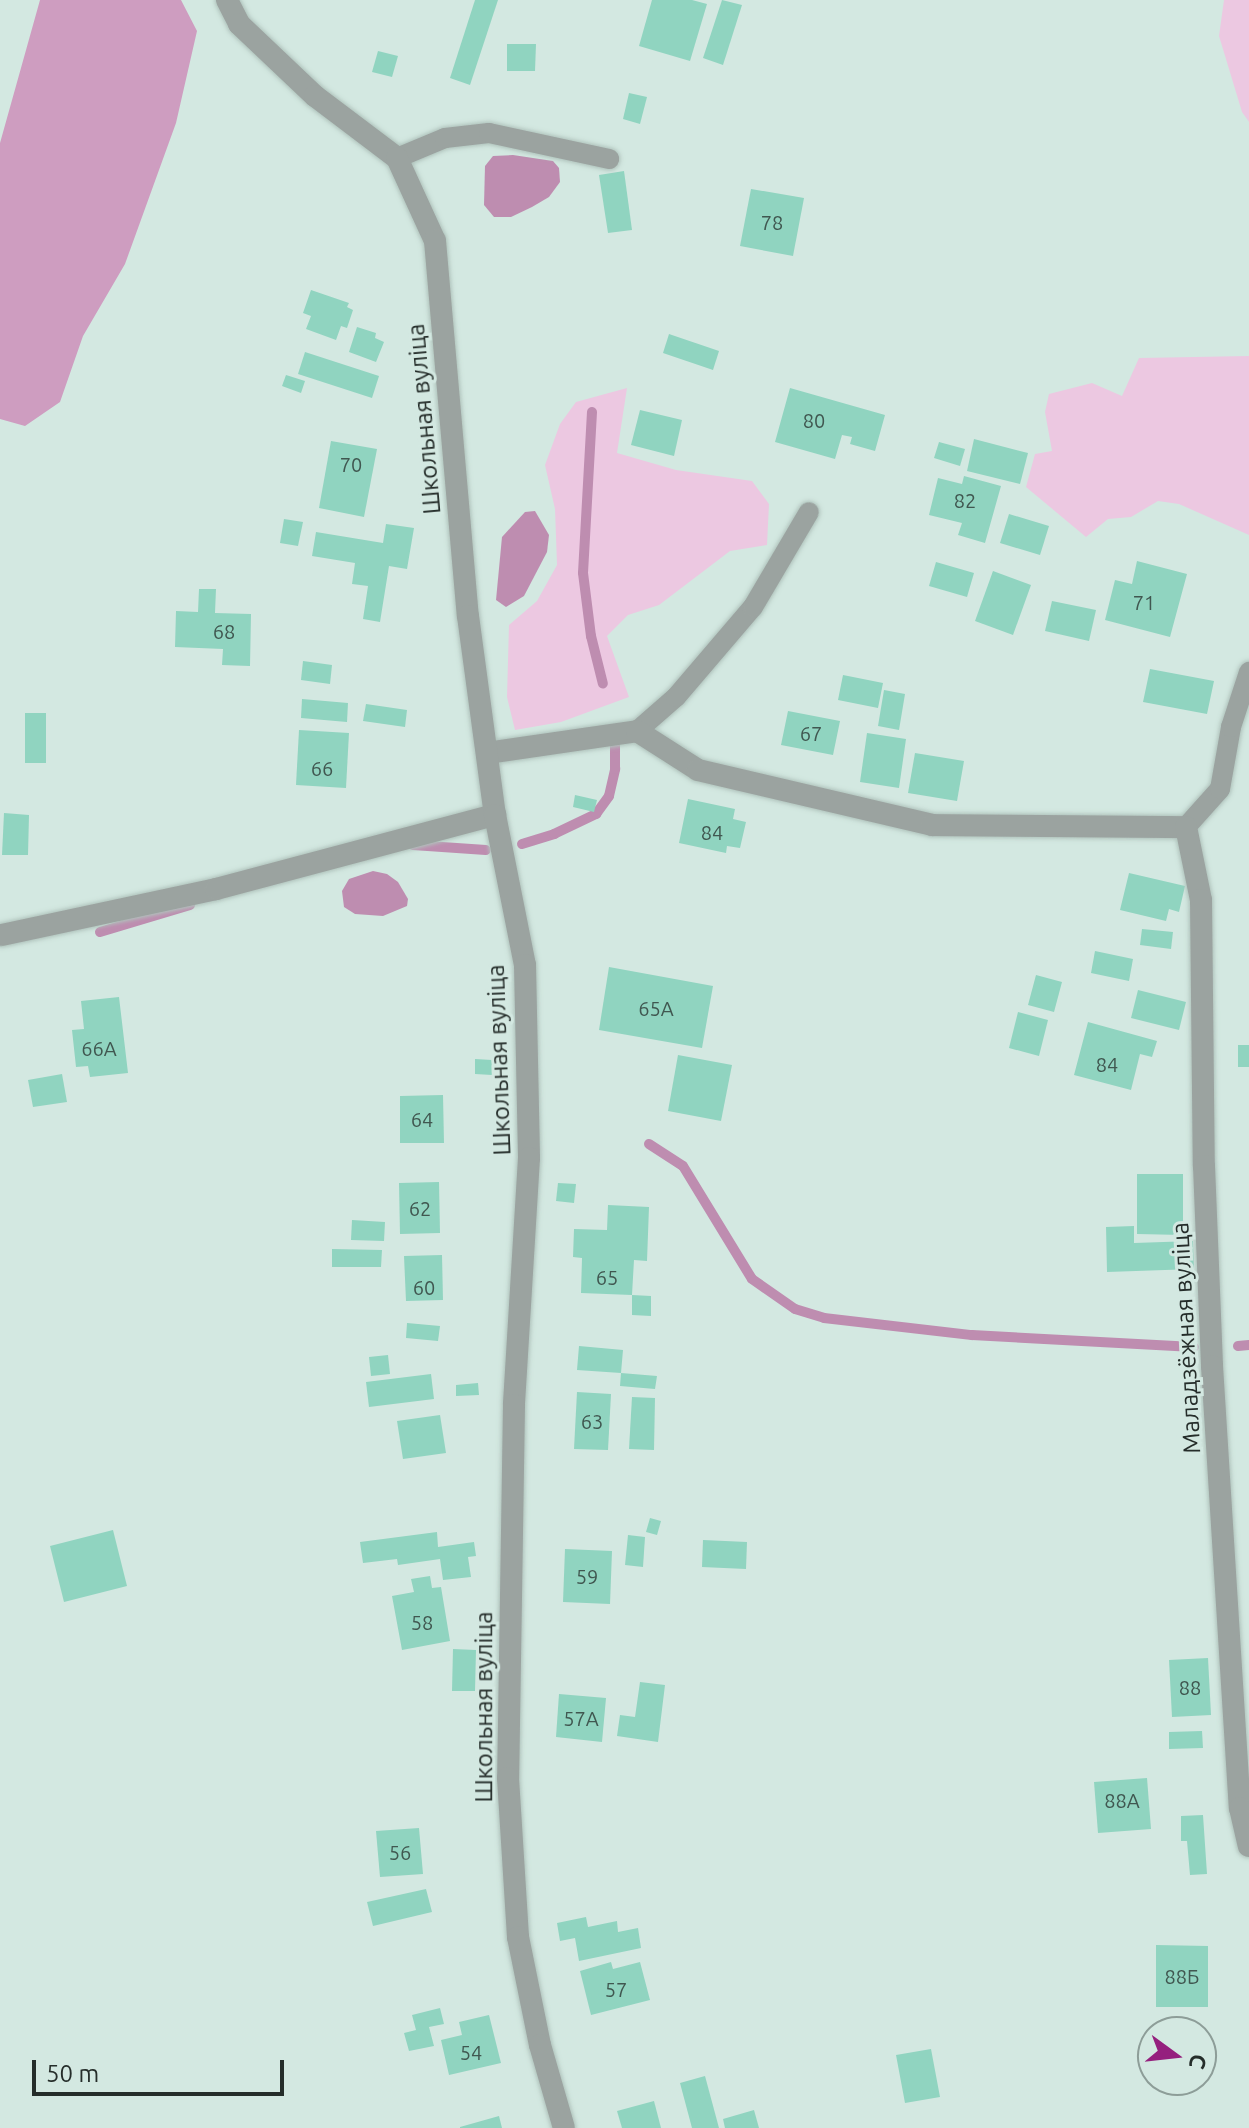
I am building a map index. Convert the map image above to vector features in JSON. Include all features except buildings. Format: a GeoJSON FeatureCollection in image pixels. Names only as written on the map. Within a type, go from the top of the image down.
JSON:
{"type":"FeatureCollection","features":[{"type":"Feature","properties":{"kind":"street","name":"Школьная вуліца"},"geometry":{"type":"LineString","coordinates":[[227,0],[239,24],[315,96],[397,158],[435,241],[468,616],[495,815],[525,965],[528,1143],[514,1405],[508,1778],[518,1937],[540,2045],[564,2128]]}},
{"type":"Feature","properties":{"kind":"street"},"geometry":{"type":"LineString","coordinates":[[487,753],[637,731],[698,770],[932,825],[1186,827]]}},
{"type":"Feature","properties":{"kind":"street"},"geometry":{"type":"LineString","coordinates":[[1,937],[216,889],[495,815]]}},
{"type":"Feature","properties":{"kind":"street","name":"Маладзёжная вуліца"},"geometry":{"type":"LineString","coordinates":[[1186,827],[1201,900],[1204,1166],[1212,1366],[1240,1808],[1249,1846]]}},
{"type":"Feature","properties":{"kind":"lane"},"geometry":{"type":"LineString","coordinates":[[397,158],[445,138],[489,133],[609,159]]}},
{"type":"Feature","properties":{"kind":"lane"},"geometry":{"type":"LineString","coordinates":[[637,731],[676,697],[753,607],[809,512]]}},
{"type":"Feature","properties":{"kind":"lane"},"geometry":{"type":"LineString","coordinates":[[1186,827],[1220,789],[1231,727],[1249,672]]}},
{"type":"Feature","properties":{"kind":"shaded area"},"geometry":{"type":"Polygon","coordinates":[[[40,0],[181,0],[197,31],[176,123],[125,264],[83,336],[60,402],[25,426],[0,419],[0,143],[40,0]]]}},
{"type":"Feature","properties":{"kind":"shaded area"},"geometry":{"type":"Polygon","coordinates":[[[1224,0],[1249,0],[1249,122],[1242,112],[1219,36],[1224,0]]]}},
{"type":"Feature","properties":{"kind":"shaded area"},"geometry":{"type":"Polygon","coordinates":[[[513,155],[553,161],[559,168],[560,182],[549,197],[532,207],[511,217],[494,217],[484,205],[485,166],[493,156],[513,155]]]}},
{"type":"Feature","properties":{"kind":"shaded area"},"geometry":{"type":"Polygon","coordinates":[[[1249,356],[1249,535],[1179,504],[1158,501],[1131,517],[1108,519],[1086,537],[1026,487],[1035,454],[1052,451],[1045,412],[1049,394],[1092,383],[1122,396],[1139,358],[1249,356]]]}},
{"type":"Feature","properties":{"kind":"shaded area"},"geometry":{"type":"Polygon","coordinates":[[[627,388],[617,453],[676,470],[752,481],[769,504],[767,545],[730,551],[659,605],[628,615],[607,636],[629,697],[561,722],[515,730],[507,697],[509,625],[537,601],[557,565],[555,509],[545,465],[560,424],[576,402],[627,388]]]}},
{"type":"Feature","properties":{"kind":"shaded area"},"geometry":{"type":"Polygon","coordinates":[[[535,511],[549,535],[547,552],[524,596],[506,607],[496,600],[502,537],[525,512],[535,511]]]}},
{"type":"Feature","properties":{"kind":"shaded area"},"geometry":{"type":"Polygon","coordinates":[[[373,871],[387,874],[398,882],[408,899],[407,906],[383,916],[355,914],[344,907],[342,891],[349,879],[373,871]]]}},
{"type":"Feature","properties":{"kind":"waterway"},"geometry":{"type":"LineString","coordinates":[[592,412],[583,573],[591,636],[603,684]]}},
{"type":"Feature","properties":{"kind":"waterway"},"geometry":{"type":"LineString","coordinates":[[522,844],[554,834],[596,814],[609,796],[615,769],[615,735]]}},
{"type":"Feature","properties":{"kind":"waterway"},"geometry":{"type":"LineString","coordinates":[[413,845],[486,850]]}},
{"type":"Feature","properties":{"kind":"waterway"},"geometry":{"type":"LineString","coordinates":[[100,932],[190,905]]}},
{"type":"Feature","properties":{"kind":"waterway"},"geometry":{"type":"LineString","coordinates":[[649,1144],[683,1166],[752,1279],[795,1309],[824,1318],[972,1335],[1194,1347]]}},
{"type":"Feature","properties":{"kind":"waterway"},"geometry":{"type":"LineString","coordinates":[[1238,1346],[1249,1345]]}}]}
